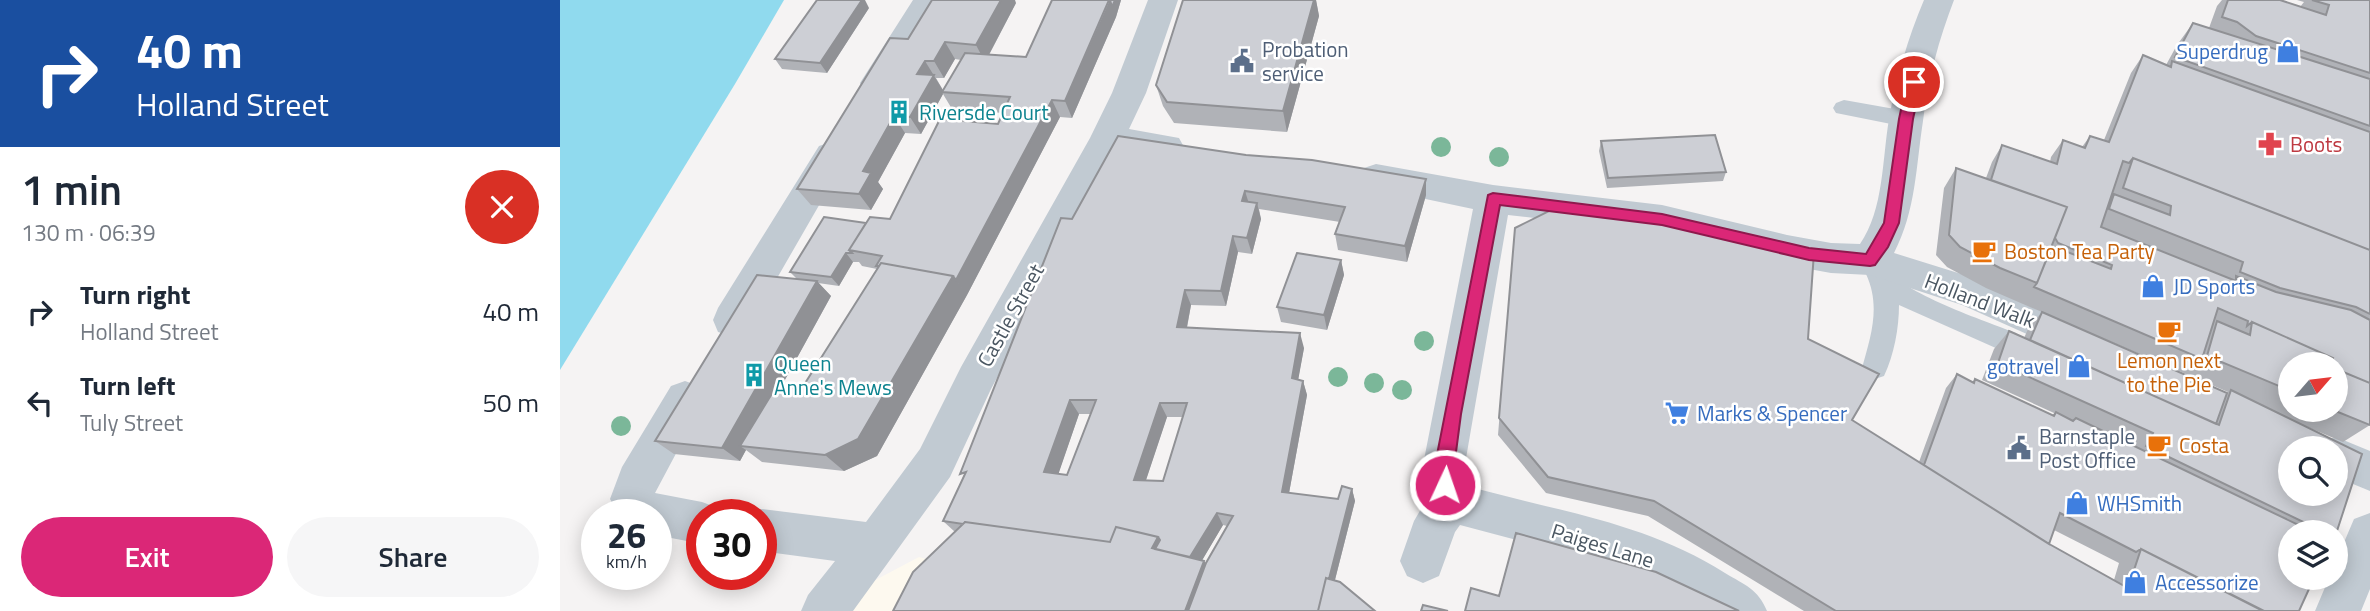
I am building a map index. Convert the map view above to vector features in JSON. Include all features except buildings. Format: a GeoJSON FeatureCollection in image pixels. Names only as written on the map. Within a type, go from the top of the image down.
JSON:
{"type":"FeatureCollection","features":[{"type":"Feature","properties":{"kind":"street"},"geometry":{"type":"LineString","coordinates":[[686,520],[642,511],[632,499],[636,481],[852,121],[928,0]]}},
{"type":"Feature","properties":{"kind":"street","name":"Castle Street"},"geometry":{"type":"LineString","coordinates":[[824,611],[935,463],[975,379],[1107,139],[1129,93],[1163,0]]}},
{"type":"Feature","properties":{"kind":"street"},"geometry":{"type":"LineString","coordinates":[[1876,271],[1891,223],[1906,119],[1931,17],[1939,0]]}},
{"type":"Feature","properties":{"kind":"street"},"geometry":{"type":"LineString","coordinates":[[1107,139],[1187,150]]}},
{"type":"Feature","properties":{"kind":"street","name":"Holland Walk"},"geometry":{"type":"LineString","coordinates":[[1338,170],[1493,199],[1662,219],[1831,258],[1974,293],[2114,356]]}},
{"type":"Feature","properties":{"kind":"street"},"geometry":{"type":"LineString","coordinates":[[1423,561],[1436,521],[1452,502],[1445,485],[1443,470],[1493,199]]}},
{"type":"Feature","properties":{"kind":"street"},"geometry":{"type":"LineString","coordinates":[[2348,461],[2370,471]]}},
{"type":"Feature","properties":{"kind":"street","name":"Paiges Lane"},"geometry":{"type":"LineString","coordinates":[[1452,502],[1500,517],[1606,541],[1653,557],[1744,611]]}},
{"type":"Feature","properties":{"kind":"street"},"geometry":{"type":"LineString","coordinates":[[777,532],[876,545]]}},
{"type":"Feature","properties":{"kind":"street"},"geometry":{"type":"LineString","coordinates":[[2338,611],[2370,534]]}},
{"type":"Feature","properties":{"kind":"lane"},"geometry":{"type":"LineString","coordinates":[[1844,108],[1906,119]]}},
{"type":"Feature","properties":{"kind":"lane"},"geometry":{"type":"LineString","coordinates":[[1876,271],[1910,300],[2007,341]]}},
{"type":"Feature","properties":{"kind":"lane"},"geometry":{"type":"LineString","coordinates":[[1875,368],[1888,310],[1876,271]]}},
{"type":"Feature","properties":{"kind":"shaded area"},"geometry":{"type":"Polygon","coordinates":[[[919,557],[1121,611],[837,611],[847,595],[919,557]]]}},
{"type":"Feature","properties":{"kind":"water"},"geometry":{"type":"Polygon","coordinates":[[[560,0],[784,0],[560,370],[560,0]]]}},
{"type":"Feature","properties":{"kind":"place","name":"Superdrug"},"geometry":{"type":"Point","coordinates":[2288,51]}},
{"type":"Feature","properties":{"kind":"place","name":"Probation service"},"geometry":{"type":"Point","coordinates":[1242,61]}},
{"type":"Feature","properties":{"kind":"place","name":"Riversde Court"},"geometry":{"type":"Point","coordinates":[899,112]}},
{"type":"Feature","properties":{"kind":"place","name":"Boots"},"geometry":{"type":"Point","coordinates":[2270,144]}},
{"type":"Feature","properties":{"kind":"place","name":"Boston Tea Party"},"geometry":{"type":"Point","coordinates":[1984,251]}},
{"type":"Feature","properties":{"kind":"place","name":"JD Sports"},"geometry":{"type":"Point","coordinates":[2153,286]}},
{"type":"Feature","properties":{"kind":"place","name":"Lemon next to the Pie"},"geometry":{"type":"Point","coordinates":[2169,331]}},
{"type":"Feature","properties":{"kind":"place","name":"gotravel"},"geometry":{"type":"Point","coordinates":[2079,366]}},
{"type":"Feature","properties":{"kind":"place","name":"Queen Anne's Mews"},"geometry":{"type":"Point","coordinates":[754,375]}},
{"type":"Feature","properties":{"kind":"place","name":"Marks & Spencer"},"geometry":{"type":"Point","coordinates":[1677,413]}},
{"type":"Feature","properties":{"kind":"place","name":"Costa"},"geometry":{"type":"Point","coordinates":[2159,445]}},
{"type":"Feature","properties":{"kind":"place","name":"Barnstaple Post Office"},"geometry":{"type":"Point","coordinates":[2019,448]}},
{"type":"Feature","properties":{"kind":"place","name":"WHSmith"},"geometry":{"type":"Point","coordinates":[2077,503]}},
{"type":"Feature","properties":{"kind":"place","name":"Accessorize"},"geometry":{"type":"Point","coordinates":[2135,582]}},
{"type":"Feature","properties":{"kind":"route"},"geometry":{"type":"LineString","coordinates":[[1445,485],[1443,470],[1452,414],[1493,199],[1662,219],[1787,250],[1831,258],[1870,260],[1883,243],[1891,223],[1908,104],[1914,82]]}}]}
